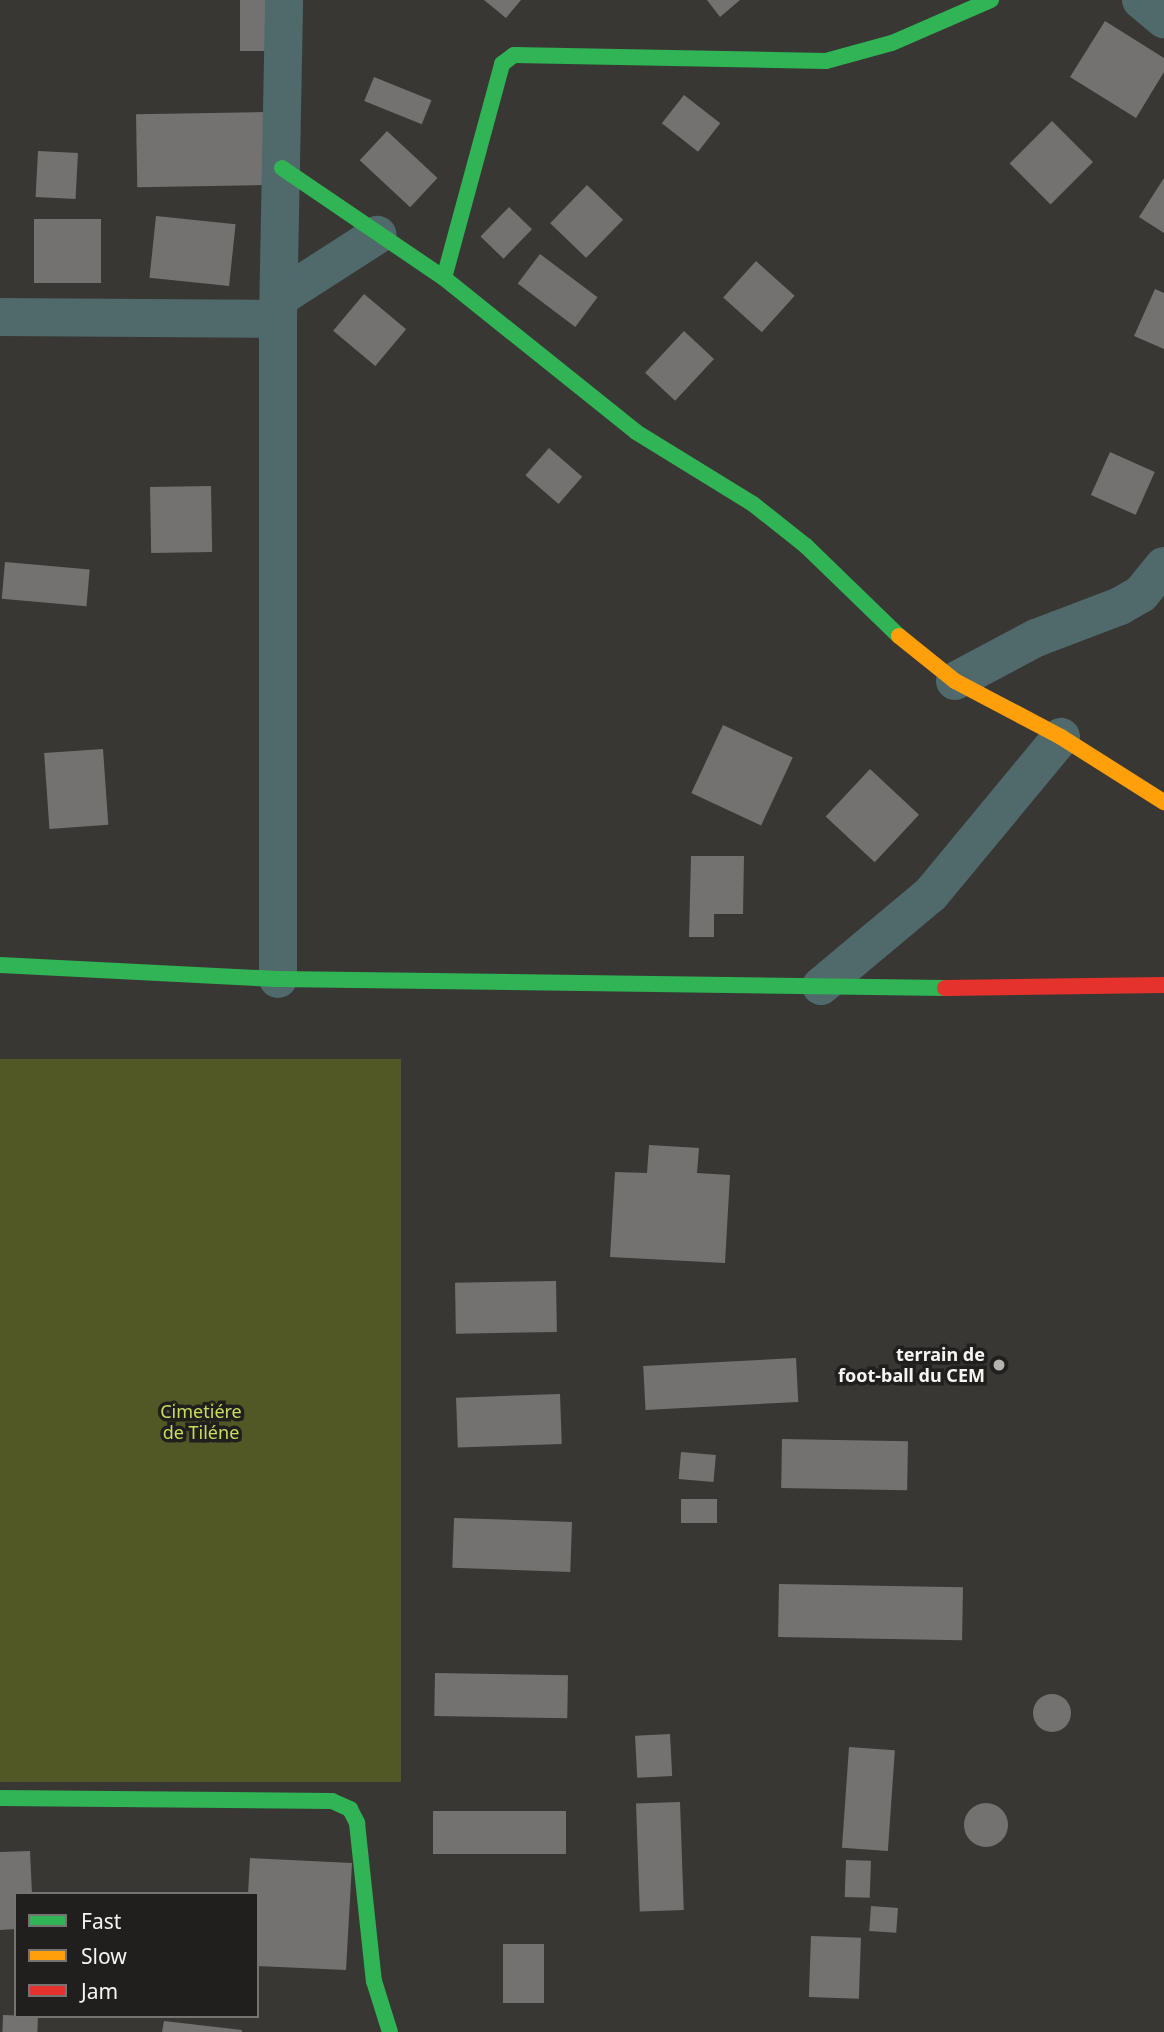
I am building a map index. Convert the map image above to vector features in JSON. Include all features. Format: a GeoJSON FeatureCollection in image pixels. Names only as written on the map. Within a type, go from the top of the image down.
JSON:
{"type":"FeatureCollection","features":[{"type":"Feature","properties":{"kind":"street"},"geometry":{"type":"LineString","coordinates":[[278,979],[279,308],[284,0]]}},
{"type":"Feature","properties":{"kind":"street"},"geometry":{"type":"LineString","coordinates":[[444,278],[502,64],[514,55],[826,61],[892,43],[992,0]]}},
{"type":"Feature","properties":{"kind":"street"},"geometry":{"type":"LineString","coordinates":[[1141,0],[1164,19]]}},
{"type":"Feature","properties":{"kind":"street"},"geometry":{"type":"LineString","coordinates":[[282,168],[444,278],[636,432],[753,505],[806,546],[889,628],[955,681],[1061,737],[1164,802]]}},
{"type":"Feature","properties":{"kind":"street"},"geometry":{"type":"LineString","coordinates":[[0,317],[279,308],[377,235]]}},
{"type":"Feature","properties":{"kind":"street"},"geometry":{"type":"LineString","coordinates":[[955,681],[1036,638],[1120,606],[1141,594],[1164,565]]}},
{"type":"Feature","properties":{"kind":"street"},"geometry":{"type":"LineString","coordinates":[[821,986],[931,894],[1061,737]]}},
{"type":"Feature","properties":{"kind":"street"},"geometry":{"type":"LineString","coordinates":[[0,965],[278,979],[821,986],[1164,985]]}},
{"type":"Feature","properties":{"kind":"street"},"geometry":{"type":"LineString","coordinates":[[0,1798],[332,1801],[350,1809],[356,1823],[373,1981],[390,2032]]}},
{"type":"Feature","properties":{"kind":"green space","name":"Cimetiére de Tiléne"},"geometry":{"type":"Polygon","coordinates":[[[0,1059],[401,1059],[401,1782],[0,1782],[0,1059]]]}},
{"type":"Feature","properties":{"kind":"building"},"geometry":{"type":"Polygon","coordinates":[[[240,0],[272,0],[272,51],[240,51],[240,0]]]}},
{"type":"Feature","properties":{"kind":"building"},"geometry":{"type":"Polygon","coordinates":[[[484,0],[521,0],[506,18],[484,0]]]}},
{"type":"Feature","properties":{"kind":"building"},"geometry":{"type":"Polygon","coordinates":[[[707,0],[740,0],[720,17],[707,0]]]}},
{"type":"Feature","properties":{"kind":"building"},"geometry":{"type":"Polygon","coordinates":[[[1105,21],[1164,58],[1164,72],[1136,118],[1070,77],[1105,21]]]}},
{"type":"Feature","properties":{"kind":"building"},"geometry":{"type":"Polygon","coordinates":[[[374,77],[431,100],[422,124],[364,101],[374,77]]]}},
{"type":"Feature","properties":{"kind":"building"},"geometry":{"type":"Polygon","coordinates":[[[684,95],[720,123],[698,152],[662,123],[684,95]]]}},
{"type":"Feature","properties":{"kind":"building"},"geometry":{"type":"Polygon","coordinates":[[[266,112],[267,185],[137,187],[136,114],[266,112]]]}},
{"type":"Feature","properties":{"kind":"building"},"geometry":{"type":"Polygon","coordinates":[[[1052,121],[1093,162],[1051,204],[1010,163],[1052,121]]]}},
{"type":"Feature","properties":{"kind":"building"},"geometry":{"type":"Polygon","coordinates":[[[387,131],[437,178],[410,207],[360,160],[387,131]]]}},
{"type":"Feature","properties":{"kind":"building"},"geometry":{"type":"Polygon","coordinates":[[[38,151],[78,153],[76,199],[36,197],[38,151]]]}},
{"type":"Feature","properties":{"kind":"building"},"geometry":{"type":"Polygon","coordinates":[[[1164,178],[1164,233],[1139,217],[1164,178]]]}},
{"type":"Feature","properties":{"kind":"building"},"geometry":{"type":"Polygon","coordinates":[[[587,185],[623,220],[586,258],[550,223],[587,185]]]}},
{"type":"Feature","properties":{"kind":"building"},"geometry":{"type":"Polygon","coordinates":[[[509,207],[532,229],[504,259],[481,236],[509,207]]]}},
{"type":"Feature","properties":{"kind":"building"},"geometry":{"type":"Polygon","coordinates":[[[156,216],[236,224],[229,286],[150,278],[156,216]]]}},
{"type":"Feature","properties":{"kind":"building"},"geometry":{"type":"Polygon","coordinates":[[[34,219],[101,219],[101,283],[34,283],[34,219]]]}},
{"type":"Feature","properties":{"kind":"building"},"geometry":{"type":"Polygon","coordinates":[[[540,254],[598,297],[575,327],[518,284],[540,254]]]}},
{"type":"Feature","properties":{"kind":"building"},"geometry":{"type":"Polygon","coordinates":[[[756,261],[795,296],[762,332],[723,297],[756,261]]]}},
{"type":"Feature","properties":{"kind":"building"},"geometry":{"type":"Polygon","coordinates":[[[1155,289],[1164,293],[1164,349],[1134,336],[1155,289]]]}},
{"type":"Feature","properties":{"kind":"building"},"geometry":{"type":"Polygon","coordinates":[[[364,294],[406,329],[375,366],[333,331],[364,294]]]}},
{"type":"Feature","properties":{"kind":"building"},"geometry":{"type":"Polygon","coordinates":[[[684,331],[714,359],[675,401],[645,373],[684,331]]]}},
{"type":"Feature","properties":{"kind":"building"},"geometry":{"type":"Polygon","coordinates":[[[549,448],[582,477],[559,504],[525,475],[549,448]]]}},
{"type":"Feature","properties":{"kind":"building"},"geometry":{"type":"Polygon","coordinates":[[[1110,452],[1155,472],[1136,515],[1091,495],[1110,452]]]}},
{"type":"Feature","properties":{"kind":"building"},"geometry":{"type":"Polygon","coordinates":[[[211,486],[212,552],[151,553],[150,487],[211,486]]]}},
{"type":"Feature","properties":{"kind":"building"},"geometry":{"type":"Polygon","coordinates":[[[5,562],[90,569],[86,606],[2,599],[5,562]]]}},
{"type":"Feature","properties":{"kind":"building"},"geometry":{"type":"Polygon","coordinates":[[[723,725],[793,758],[761,826],[691,793],[723,725]]]}},
{"type":"Feature","properties":{"kind":"building"},"geometry":{"type":"Polygon","coordinates":[[[103,749],[108,825],[49,829],[44,753],[103,749]]]}},
{"type":"Feature","properties":{"kind":"building"},"geometry":{"type":"Polygon","coordinates":[[[870,769],[919,815],[875,862],[826,817],[870,769]]]}},
{"type":"Feature","properties":{"kind":"building"},"geometry":{"type":"Polygon","coordinates":[[[691,856],[744,856],[743,914],[714,914],[714,937],[689,937],[691,856]]]}},
{"type":"Feature","properties":{"kind":"building"},"geometry":{"type":"Polygon","coordinates":[[[649,1145],[699,1148],[697,1173],[730,1175],[725,1263],[610,1257],[615,1172],[647,1173],[649,1145]]]}},
{"type":"Feature","properties":{"kind":"building"},"geometry":{"type":"Polygon","coordinates":[[[556,1281],[557,1332],[456,1334],[455,1283],[556,1281]]]}},
{"type":"Feature","properties":{"kind":"building"},"geometry":{"type":"Polygon","coordinates":[[[796,1358],[798,1402],[646,1410],[643,1366],[796,1358]]]}},
{"type":"Feature","properties":{"kind":"building"},"geometry":{"type":"Polygon","coordinates":[[[560,1394],[562,1444],[458,1448],[456,1398],[560,1394]]]}},
{"type":"Feature","properties":{"kind":"building"},"geometry":{"type":"Polygon","coordinates":[[[782,1439],[908,1441],[907,1490],[781,1488],[782,1439]]]}},
{"type":"Feature","properties":{"kind":"building"},"geometry":{"type":"Polygon","coordinates":[[[681,1452],[716,1455],[714,1482],[679,1479],[681,1452]]]}},
{"type":"Feature","properties":{"kind":"building"},"geometry":{"type":"Polygon","coordinates":[[[681,1499],[717,1499],[717,1523],[681,1523],[681,1499]]]}},
{"type":"Feature","properties":{"kind":"building"},"geometry":{"type":"Polygon","coordinates":[[[454,1518],[572,1522],[570,1572],[452,1568],[454,1518]]]}},
{"type":"Feature","properties":{"kind":"building"},"geometry":{"type":"Polygon","coordinates":[[[779,1584],[963,1587],[962,1640],[778,1637],[779,1584]]]}},
{"type":"Feature","properties":{"kind":"building"},"geometry":{"type":"Polygon","coordinates":[[[435,1673],[568,1675],[567,1718],[434,1716],[435,1673]]]}},
{"type":"Feature","properties":{"kind":"building"},"geometry":{"type":"Polygon","coordinates":[[[1052,1694],[1065,1700],[1071,1713],[1065,1726],[1052,1732],[1039,1726],[1033,1713],[1039,1700],[1052,1694]]]}},
{"type":"Feature","properties":{"kind":"building"},"geometry":{"type":"Polygon","coordinates":[[[670,1734],[672,1776],[637,1778],[635,1736],[670,1734]]]}},
{"type":"Feature","properties":{"kind":"building"},"geometry":{"type":"Polygon","coordinates":[[[849,1747],[895,1750],[888,1851],[842,1848],[849,1747]]]}},
{"type":"Feature","properties":{"kind":"building"},"geometry":{"type":"Polygon","coordinates":[[[680,1802],[684,1910],[640,1911],[636,1804],[680,1802]]]}},
{"type":"Feature","properties":{"kind":"building"},"geometry":{"type":"Polygon","coordinates":[[[986,1803],[995,1804],[1002,1809],[1007,1816],[1007,1834],[1002,1841],[995,1846],[986,1847],[977,1846],[970,1841],[965,1834],[964,1825],[965,1816],[970,1809],[977,1804],[986,1803]]]}},
{"type":"Feature","properties":{"kind":"building"},"geometry":{"type":"Polygon","coordinates":[[[433,1811],[566,1811],[566,1854],[433,1854],[433,1811]]]}},
{"type":"Feature","properties":{"kind":"building"},"geometry":{"type":"Polygon","coordinates":[[[30,1851],[32,1892],[14,1892],[14,1929],[0,1930],[0,1852],[30,1851]]]}},
{"type":"Feature","properties":{"kind":"building"},"geometry":{"type":"Polygon","coordinates":[[[250,1858],[352,1863],[346,1970],[259,1966],[259,1892],[248,1892],[250,1858]]]}},
{"type":"Feature","properties":{"kind":"building"},"geometry":{"type":"Polygon","coordinates":[[[846,1860],[871,1861],[870,1898],[845,1897],[846,1860]]]}},
{"type":"Feature","properties":{"kind":"building"},"geometry":{"type":"Polygon","coordinates":[[[871,1906],[898,1908],[896,1933],[869,1931],[871,1906]]]}},
{"type":"Feature","properties":{"kind":"building"},"geometry":{"type":"Polygon","coordinates":[[[811,1936],[861,1938],[859,1999],[809,1997],[811,1936]]]}},
{"type":"Feature","properties":{"kind":"building"},"geometry":{"type":"Polygon","coordinates":[[[503,1944],[544,1944],[544,2003],[503,2003],[503,1944]]]}},
{"type":"Feature","properties":{"kind":"building"},"geometry":{"type":"Polygon","coordinates":[[[3,2015],[38,2018],[37,2032],[2,2032],[3,2015]]]}},
{"type":"Feature","properties":{"kind":"building"},"geometry":{"type":"Polygon","coordinates":[[[164,2021],[242,2030],[242,2032],[162,2032],[164,2021]]]}},
{"type":"Feature","properties":{"kind":"traffic: fast"},"geometry":{"type":"LineString","coordinates":[[444,278],[502,64],[514,55],[826,61],[892,43],[991,0]]}},
{"type":"Feature","properties":{"kind":"traffic: fast"},"geometry":{"type":"LineString","coordinates":[[282,168],[444,278],[636,432],[753,504],[806,546],[899,636]]}},
{"type":"Feature","properties":{"kind":"traffic: fast"},"geometry":{"type":"LineString","coordinates":[[0,965],[278,979],[945,988]]}},
{"type":"Feature","properties":{"kind":"traffic: fast"},"geometry":{"type":"LineString","coordinates":[[0,1798],[332,1801],[350,1809],[357,1823],[374,1981],[390,2032]]}},
{"type":"Feature","properties":{"kind":"traffic: slow"},"geometry":{"type":"LineString","coordinates":[[899,636],[955,681],[1061,737],[1164,802]]}},
{"type":"Feature","properties":{"kind":"traffic: jam"},"geometry":{"type":"LineString","coordinates":[[945,988],[1164,985]]}},
{"type":"Feature","properties":{"kind":"place","name":"terrain de foot-ball du CEM"},"geometry":{"type":"Point","coordinates":[999,1365]}}]}
